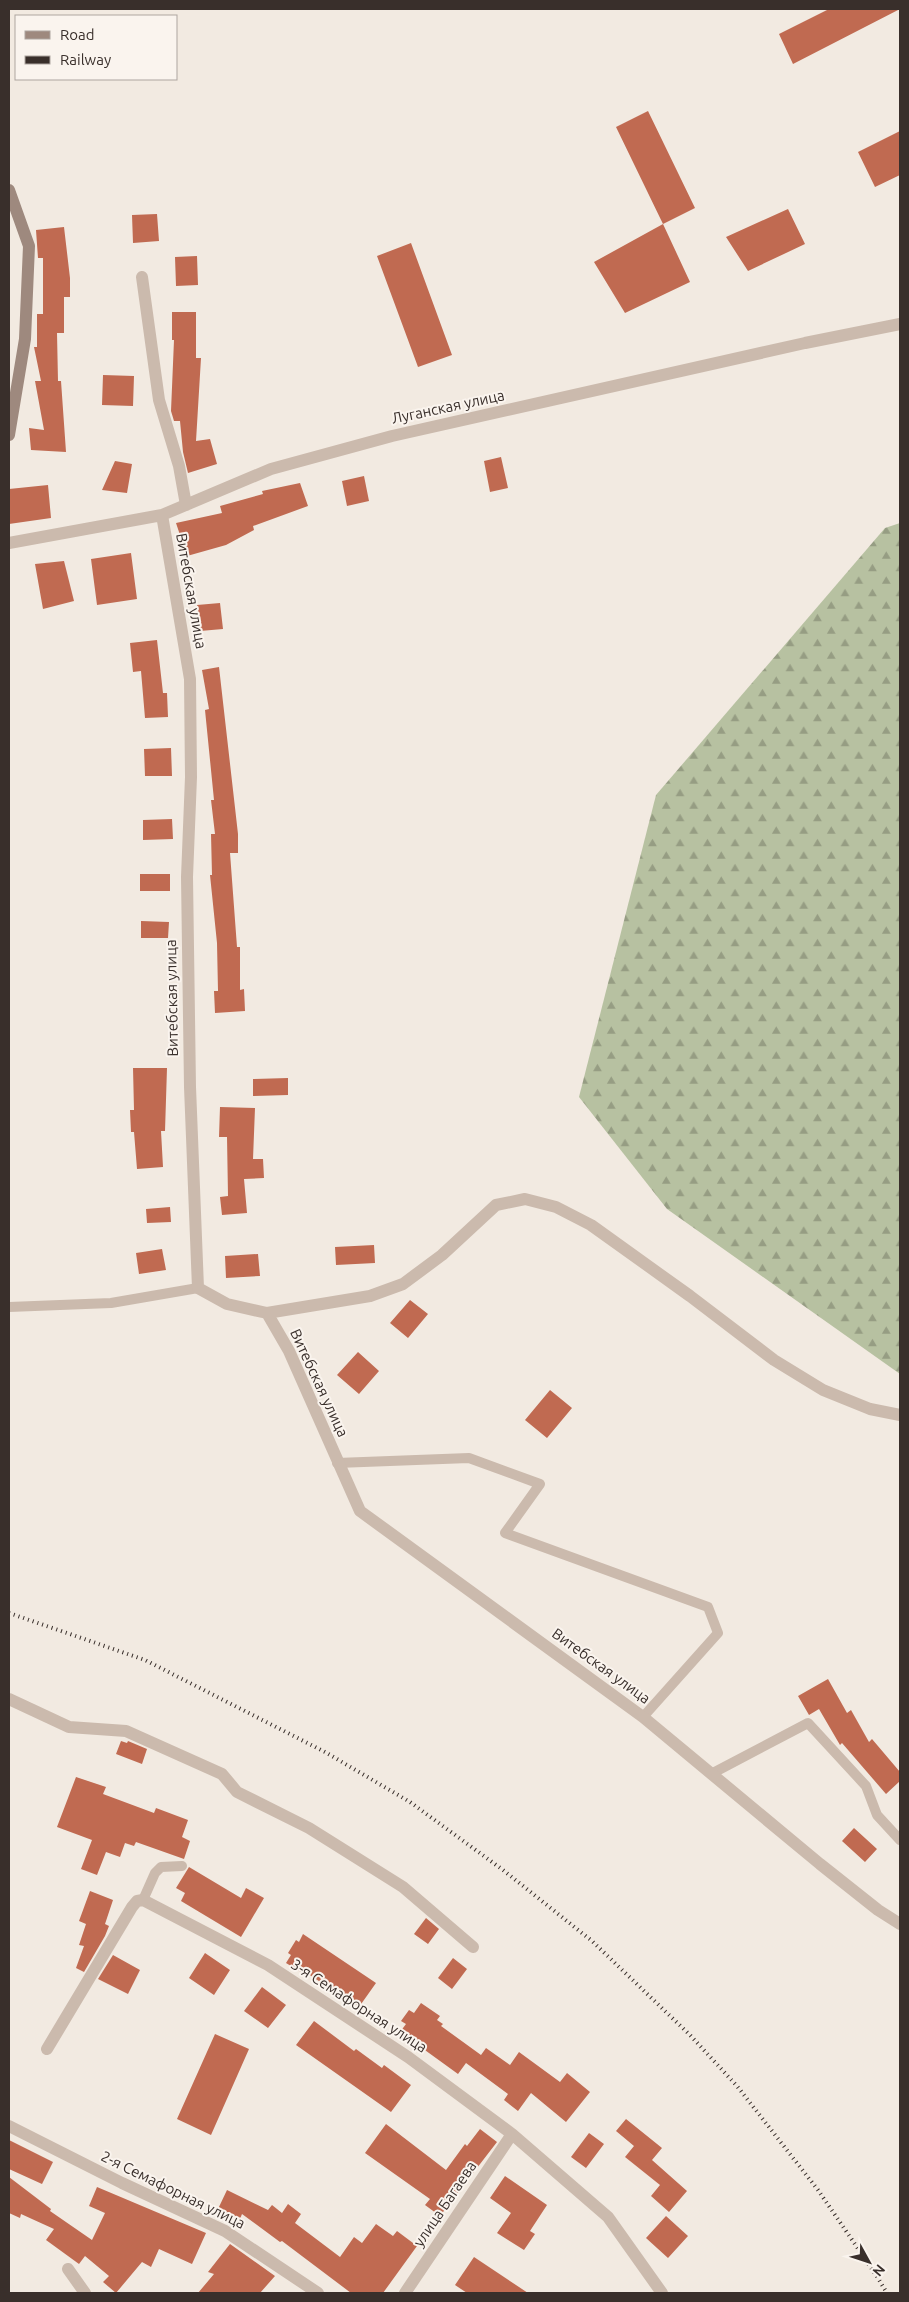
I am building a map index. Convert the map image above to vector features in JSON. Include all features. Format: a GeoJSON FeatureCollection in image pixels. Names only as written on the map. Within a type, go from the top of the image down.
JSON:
{"type":"FeatureCollection","features":[{"type":"Feature","properties":{"kind":"street"},"geometry":{"type":"LineString","coordinates":[[9,190],[29,246],[24,339],[9,435]]}},
{"type":"Feature","properties":{"kind":"street"},"geometry":{"type":"LineString","coordinates":[[142,277],[160,400],[179,466],[186,505]]}},
{"type":"Feature","properties":{"kind":"street","name":"Луганская улица"},"geometry":{"type":"LineString","coordinates":[[9,543],[162,515],[271,469],[392,436],[805,343],[900,324]]}},
{"type":"Feature","properties":{"kind":"street","name":"Витебская улица"},"geometry":{"type":"LineString","coordinates":[[162,515],[190,679],[191,777],[187,897],[190,1087],[198,1288]]}},
{"type":"Feature","properties":{"kind":"street"},"geometry":{"type":"LineString","coordinates":[[198,1288],[227,1304],[267,1313],[370,1296],[402,1284],[442,1255],[496,1205],[525,1199],[556,1207],[591,1225],[690,1296],[774,1360],[823,1390],[870,1410],[900,1415]]}},
{"type":"Feature","properties":{"kind":"street","name":"Витебская улица"},"geometry":{"type":"LineString","coordinates":[[267,1313],[289,1351],[337,1463],[360,1511],[643,1717],[849,1887],[900,1924]]}},
{"type":"Feature","properties":{"kind":"street"},"geometry":{"type":"LineString","coordinates":[[9,1699],[69,1727],[126,1732],[222,1774],[237,1792],[309,1828],[403,1886],[473,1947]]}},
{"type":"Feature","properties":{"kind":"street"},"geometry":{"type":"LineString","coordinates":[[48,2049],[132,1906],[137,1901],[143,1900]]}},
{"type":"Feature","properties":{"kind":"street","name":"3-я Семафорная улица"},"geometry":{"type":"LineString","coordinates":[[143,1900],[268,1965],[408,2056],[512,2134],[608,2217],[662,2293]]}},
{"type":"Feature","properties":{"kind":"street","name":"2-я Семафорная улица"},"geometry":{"type":"LineString","coordinates":[[9,2126],[122,2183],[225,2231],[318,2293]]}},
{"type":"Feature","properties":{"kind":"street","name":"улица Багаева"},"geometry":{"type":"LineString","coordinates":[[405,2293],[512,2134]]}},
{"type":"Feature","properties":{"kind":"street"},"geometry":{"type":"LineString","coordinates":[[68,2269],[85,2293]]}},
{"type":"Feature","properties":{"kind":"lane"},"geometry":{"type":"LineString","coordinates":[[9,1308],[111,1303],[198,1288]]}},
{"type":"Feature","properties":{"kind":"lane"},"geometry":{"type":"LineString","coordinates":[[337,1463],[469,1458],[540,1484],[505,1533],[708,1607],[718,1633],[643,1717]]}},
{"type":"Feature","properties":{"kind":"lane"},"geometry":{"type":"LineString","coordinates":[[711,1774],[808,1723],[866,1786],[877,1815],[900,1840]]}},
{"type":"Feature","properties":{"kind":"lane"},"geometry":{"type":"LineString","coordinates":[[143,1900],[155,1873],[161,1867],[182,1866]]}},
{"type":"Feature","properties":{"kind":"green space"},"geometry":{"type":"Polygon","coordinates":[[[900,523],[900,1374],[667,1209],[579,1097],[656,795],[885,528],[900,523]]]}},
{"type":"Feature","properties":{"kind":"building"},"geometry":{"type":"Polygon","coordinates":[[[829,9],[900,9],[793,64],[779,34],[829,9]]]}},
{"type":"Feature","properties":{"kind":"building"},"geometry":{"type":"Polygon","coordinates":[[[648,111],[695,208],[663,224],[616,127],[648,111]]]}},
{"type":"Feature","properties":{"kind":"building"},"geometry":{"type":"Polygon","coordinates":[[[900,131],[900,175],[875,187],[858,152],[900,131]]]}},
{"type":"Feature","properties":{"kind":"building"},"geometry":{"type":"Polygon","coordinates":[[[788,209],[805,244],[748,271],[726,237],[788,209]]]}},
{"type":"Feature","properties":{"kind":"building"},"geometry":{"type":"Polygon","coordinates":[[[157,214],[159,241],[133,243],[132,215],[157,214]]]}},
{"type":"Feature","properties":{"kind":"building"},"geometry":{"type":"Polygon","coordinates":[[[663,224],[690,282],[625,313],[594,262],[663,224]]]}},
{"type":"Feature","properties":{"kind":"building"},"geometry":{"type":"Polygon","coordinates":[[[64,227],[70,278],[70,297],[64,297],[64,333],[57,333],[58,381],[61,381],[66,452],[31,450],[29,428],[44,430],[35,381],[41,381],[34,347],[37,347],[37,314],[43,314],[43,258],[38,258],[36,230],[64,227]]]}},
{"type":"Feature","properties":{"kind":"building"},"geometry":{"type":"Polygon","coordinates":[[[411,243],[452,355],[418,367],[377,256],[411,243]]]}},
{"type":"Feature","properties":{"kind":"building"},"geometry":{"type":"Polygon","coordinates":[[[197,256],[198,285],[176,286],[175,257],[197,256]]]}},
{"type":"Feature","properties":{"kind":"building"},"geometry":{"type":"Polygon","coordinates":[[[172,312],[196,312],[196,358],[201,358],[196,441],[210,439],[217,464],[188,473],[183,452],[180,421],[174,421],[171,411],[174,340],[172,340],[172,312]]]}},
{"type":"Feature","properties":{"kind":"building"},"geometry":{"type":"Polygon","coordinates":[[[103,375],[134,376],[133,406],[102,405],[103,375]]]}},
{"type":"Feature","properties":{"kind":"building"},"geometry":{"type":"Polygon","coordinates":[[[501,457],[508,488],[490,492],[484,461],[501,457]]]}},
{"type":"Feature","properties":{"kind":"building"},"geometry":{"type":"Polygon","coordinates":[[[115,461],[132,464],[127,493],[102,490],[115,461]]]}},
{"type":"Feature","properties":{"kind":"building"},"geometry":{"type":"Polygon","coordinates":[[[364,476],[369,501],[347,506],[342,481],[364,476]]]}},
{"type":"Feature","properties":{"kind":"building"},"geometry":{"type":"Polygon","coordinates":[[[300,483],[308,506],[253,526],[254,530],[226,545],[187,556],[176,523],[222,513],[220,506],[263,494],[262,491],[300,483]]]}},
{"type":"Feature","properties":{"kind":"building"},"geometry":{"type":"Polygon","coordinates":[[[48,485],[51,518],[9,524],[9,489],[48,485]]]}},
{"type":"Feature","properties":{"kind":"building"},"geometry":{"type":"Polygon","coordinates":[[[131,553],[137,599],[97,605],[91,559],[131,553]]]}},
{"type":"Feature","properties":{"kind":"building"},"geometry":{"type":"Polygon","coordinates":[[[64,561],[74,601],[43,609],[35,564],[64,561]]]}},
{"type":"Feature","properties":{"kind":"building"},"geometry":{"type":"Polygon","coordinates":[[[220,603],[223,629],[200,631],[197,605],[220,603]]]}},
{"type":"Feature","properties":{"kind":"building"},"geometry":{"type":"Polygon","coordinates":[[[157,640],[163,693],[167,693],[168,717],[145,718],[141,671],[133,672],[130,643],[157,640]]]}},
{"type":"Feature","properties":{"kind":"building"},"geometry":{"type":"Polygon","coordinates":[[[219,667],[238,834],[238,853],[230,853],[237,947],[240,947],[240,990],[244,989],[245,1011],[215,1013],[214,991],[218,991],[217,943],[210,875],[212,875],[211,834],[215,834],[211,800],[214,800],[205,710],[209,709],[202,670],[219,667]]]}},
{"type":"Feature","properties":{"kind":"building"},"geometry":{"type":"Polygon","coordinates":[[[171,748],[172,776],[145,776],[144,749],[171,748]]]}},
{"type":"Feature","properties":{"kind":"building"},"geometry":{"type":"Polygon","coordinates":[[[172,819],[173,839],[143,840],[143,820],[172,819]]]}},
{"type":"Feature","properties":{"kind":"building"},"geometry":{"type":"Polygon","coordinates":[[[140,874],[170,874],[170,891],[140,891],[140,874]]]}},
{"type":"Feature","properties":{"kind":"building"},"geometry":{"type":"Polygon","coordinates":[[[141,921],[169,922],[168,938],[141,938],[141,921]]]}},
{"type":"Feature","properties":{"kind":"building"},"geometry":{"type":"Polygon","coordinates":[[[133,1068],[167,1068],[165,1131],[161,1131],[163,1167],[137,1169],[134,1132],[131,1132],[130,1110],[134,1110],[133,1068]]]}},
{"type":"Feature","properties":{"kind":"building"},"geometry":{"type":"Polygon","coordinates":[[[288,1078],[288,1095],[253,1096],[253,1079],[288,1078]]]}},
{"type":"Feature","properties":{"kind":"building"},"geometry":{"type":"Polygon","coordinates":[[[220,1107],[255,1108],[253,1159],[263,1159],[264,1178],[244,1179],[247,1213],[222,1215],[220,1197],[228,1196],[227,1137],[219,1137],[220,1107]]]}},
{"type":"Feature","properties":{"kind":"building"},"geometry":{"type":"Polygon","coordinates":[[[170,1207],[171,1222],[147,1223],[146,1209],[170,1207]]]}},
{"type":"Feature","properties":{"kind":"building"},"geometry":{"type":"Polygon","coordinates":[[[374,1245],[375,1263],[336,1265],[335,1247],[374,1245]]]}},
{"type":"Feature","properties":{"kind":"building"},"geometry":{"type":"Polygon","coordinates":[[[162,1249],[166,1270],[139,1274],[136,1253],[162,1249]]]}},
{"type":"Feature","properties":{"kind":"building"},"geometry":{"type":"Polygon","coordinates":[[[258,1254],[260,1276],[226,1278],[225,1256],[258,1254]]]}},
{"type":"Feature","properties":{"kind":"building"},"geometry":{"type":"Polygon","coordinates":[[[410,1300],[428,1314],[408,1338],[390,1323],[410,1300]]]}},
{"type":"Feature","properties":{"kind":"building"},"geometry":{"type":"Polygon","coordinates":[[[358,1352],[379,1371],[359,1394],[337,1375],[358,1352]]]}},
{"type":"Feature","properties":{"kind":"building"},"geometry":{"type":"Polygon","coordinates":[[[550,1390],[572,1408],[547,1438],[525,1420],[550,1390]]]}},
{"type":"Feature","properties":{"kind":"building"},"geometry":{"type":"Polygon","coordinates":[[[828,1679],[847,1713],[851,1710],[869,1742],[872,1739],[900,1772],[900,1781],[886,1794],[842,1743],[840,1745],[819,1709],[809,1715],[798,1696],[828,1679]]]}},
{"type":"Feature","properties":{"kind":"building"},"geometry":{"type":"Polygon","coordinates":[[[121,1741],[127,1743],[128,1741],[147,1749],[142,1764],[116,1754],[121,1741]]]}},
{"type":"Feature","properties":{"kind":"building"},"geometry":{"type":"Polygon","coordinates":[[[76,1777],[106,1787],[103,1794],[154,1813],[156,1808],[188,1820],[182,1837],[190,1841],[184,1859],[136,1842],[134,1846],[125,1843],[120,1857],[106,1852],[97,1875],[81,1869],[92,1840],[57,1827],[76,1777]]]}},
{"type":"Feature","properties":{"kind":"building"},"geometry":{"type":"Polygon","coordinates":[[[854,1828],[877,1849],[865,1862],[842,1841],[854,1828]]]}},
{"type":"Feature","properties":{"kind":"building"},"geometry":{"type":"Polygon","coordinates":[[[189,1867],[241,1898],[246,1888],[264,1898],[241,1937],[181,1901],[185,1893],[176,1888],[189,1867]]]}},
{"type":"Feature","properties":{"kind":"building"},"geometry":{"type":"Polygon","coordinates":[[[90,1891],[113,1900],[105,1924],[109,1926],[105,1936],[84,1972],[76,1968],[84,1946],[79,1945],[86,1924],[79,1921],[90,1891]]]}},
{"type":"Feature","properties":{"kind":"building"},"geometry":{"type":"Polygon","coordinates":[[[426,1918],[439,1929],[428,1944],[414,1934],[426,1918]]]}},
{"type":"Feature","properties":{"kind":"building"},"geometry":{"type":"Polygon","coordinates":[[[303,1934],[376,1983],[359,2007],[302,1970],[301,1972],[286,1963],[291,1955],[288,1953],[296,1940],[299,1942],[303,1934]]]}},
{"type":"Feature","properties":{"kind":"building"},"geometry":{"type":"Polygon","coordinates":[[[205,1953],[230,1970],[214,1995],[189,1978],[205,1953]]]}},
{"type":"Feature","properties":{"kind":"building"},"geometry":{"type":"Polygon","coordinates":[[[113,1955],[140,1970],[128,1994],[98,1979],[113,1955]]]}},
{"type":"Feature","properties":{"kind":"building"},"geometry":{"type":"Polygon","coordinates":[[[453,1958],[467,1969],[452,1989],[438,1978],[453,1958]]]}},
{"type":"Feature","properties":{"kind":"building"},"geometry":{"type":"Polygon","coordinates":[[[262,1987],[286,2005],[268,2028],[244,2011],[262,1987]]]}},
{"type":"Feature","properties":{"kind":"building"},"geometry":{"type":"Polygon","coordinates":[[[421,2003],[440,2016],[437,2020],[443,2024],[441,2026],[481,2055],[486,2048],[510,2065],[519,2052],[560,2082],[567,2073],[590,2092],[566,2122],[531,2093],[518,2111],[504,2100],[508,2094],[466,2063],[458,2074],[400,2032],[406,2024],[401,2021],[409,2010],[414,2013],[421,2003]]]}},
{"type":"Feature","properties":{"kind":"building"},"geometry":{"type":"Polygon","coordinates":[[[314,2021],[354,2051],[356,2049],[382,2068],[384,2065],[411,2085],[391,2112],[296,2045],[314,2021]]]}},
{"type":"Feature","properties":{"kind":"building"},"geometry":{"type":"Polygon","coordinates":[[[215,2034],[249,2049],[211,2135],[177,2119],[215,2034]]]}},
{"type":"Feature","properties":{"kind":"building"},"geometry":{"type":"Polygon","coordinates":[[[626,2119],[662,2148],[652,2160],[687,2191],[669,2212],[651,2196],[660,2185],[625,2157],[634,2146],[616,2131],[626,2119]]]}},
{"type":"Feature","properties":{"kind":"building"},"geometry":{"type":"Polygon","coordinates":[[[386,2124],[446,2170],[465,2144],[467,2146],[480,2129],[497,2142],[440,2216],[425,2205],[430,2199],[365,2153],[386,2124]]]}},
{"type":"Feature","properties":{"kind":"building"},"geometry":{"type":"Polygon","coordinates":[[[589,2133],[604,2144],[586,2168],[571,2157],[589,2133]]]}},
{"type":"Feature","properties":{"kind":"building"},"geometry":{"type":"Polygon","coordinates":[[[9,2140],[53,2162],[42,2184],[9,2169],[9,2140]]]}},
{"type":"Feature","properties":{"kind":"building"},"geometry":{"type":"Polygon","coordinates":[[[505,2176],[547,2205],[530,2231],[535,2234],[524,2250],[497,2233],[511,2213],[490,2198],[505,2176]]]}},
{"type":"Feature","properties":{"kind":"building"},"geometry":{"type":"Polygon","coordinates":[[[9,2177],[51,2209],[50,2211],[92,2240],[105,2213],[89,2206],[97,2187],[206,2233],[192,2264],[159,2249],[151,2267],[142,2262],[116,2293],[103,2282],[109,2276],[85,2256],[79,2264],[46,2240],[54,2229],[21,2214],[20,2218],[9,2213],[9,2177]]]}},
{"type":"Feature","properties":{"kind":"building"},"geometry":{"type":"Polygon","coordinates":[[[227,2190],[268,2210],[272,2205],[282,2213],[288,2204],[301,2214],[295,2223],[340,2257],[354,2237],[362,2243],[376,2224],[393,2236],[397,2231],[417,2246],[383,2293],[351,2293],[282,2241],[280,2242],[242,2214],[240,2219],[218,2209],[227,2190]]]}},
{"type":"Feature","properties":{"kind":"building"},"geometry":{"type":"Polygon","coordinates":[[[666,2216],[688,2236],[668,2258],[646,2238],[666,2216]]]}},
{"type":"Feature","properties":{"kind":"building"},"geometry":{"type":"Polygon","coordinates":[[[230,2244],[275,2276],[260,2293],[198,2293],[214,2274],[208,2272],[230,2244]]]}},
{"type":"Feature","properties":{"kind":"building"},"geometry":{"type":"Polygon","coordinates":[[[474,2257],[528,2293],[467,2293],[455,2285],[474,2257]]]}},
{"type":"Feature","properties":{"kind":"railway"},"geometry":{"type":"LineString","coordinates":[[9,1613],[145,1660],[325,1752],[410,1802],[503,1870],[592,1941],[690,2035],[737,2086],[818,2190],[887,2293]]}}]}
